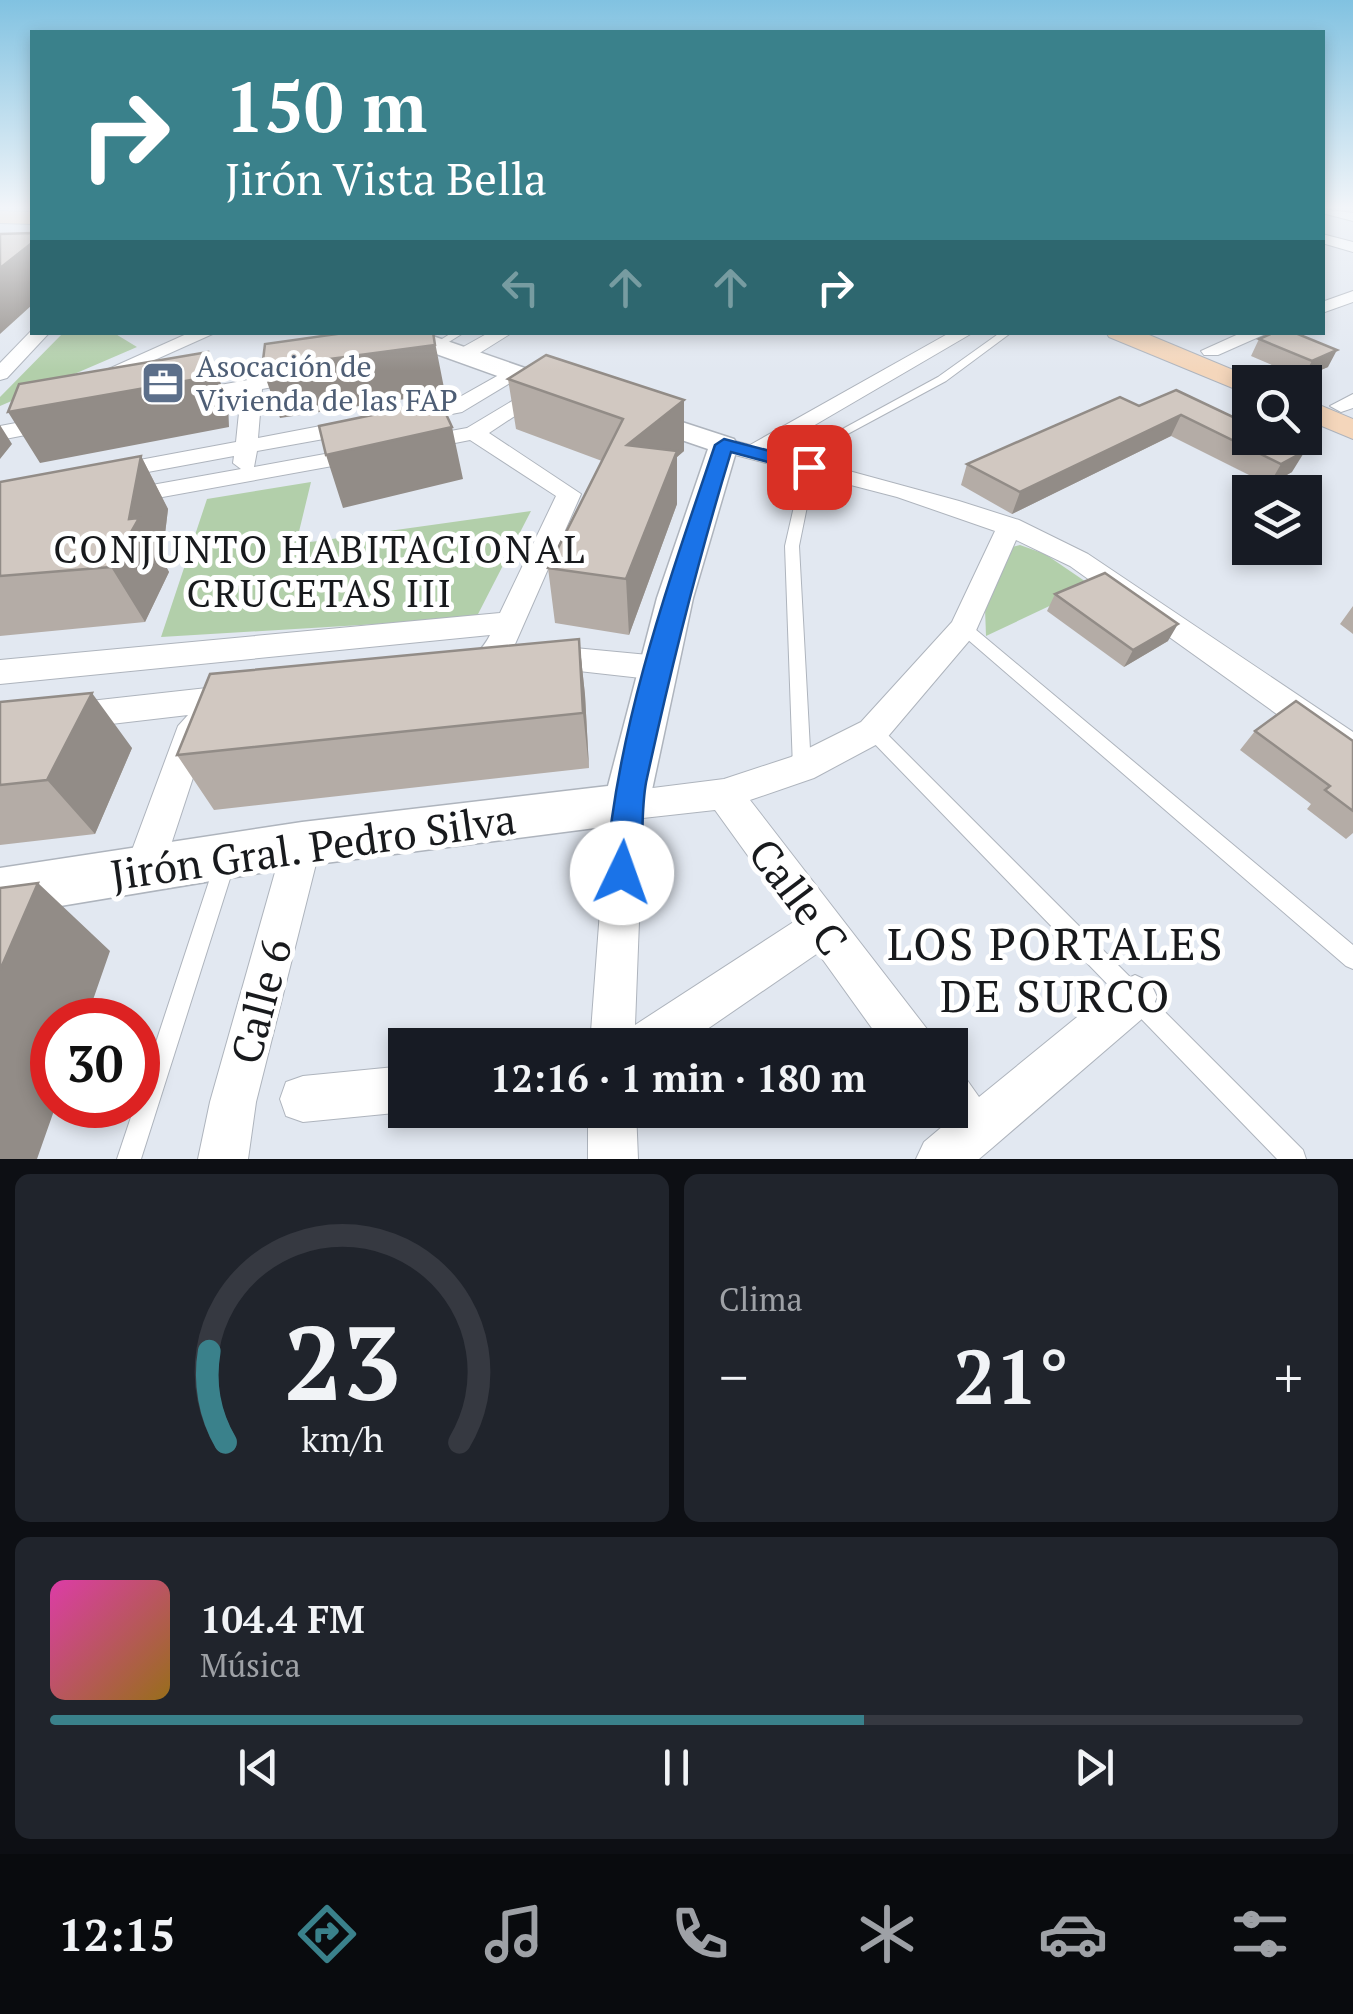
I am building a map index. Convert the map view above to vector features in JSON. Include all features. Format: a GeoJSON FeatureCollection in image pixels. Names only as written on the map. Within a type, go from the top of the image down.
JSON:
{"type":"FeatureCollection","features":[{"type":"Feature","properties":{"kind":"main road"},"geometry":{"type":"LineString","coordinates":[[1126,335],[1232,377]]}},
{"type":"Feature","properties":{"kind":"main road"},"geometry":{"type":"LineString","coordinates":[[1171,335],[1244,365]]}},
{"type":"Feature","properties":{"kind":"main road"},"geometry":{"type":"LineString","coordinates":[[1322,399],[1350,412]]}},
{"type":"Feature","properties":{"kind":"main road"},"geometry":{"type":"LineString","coordinates":[[1322,410],[1350,412]]}},
{"type":"Feature","properties":{"kind":"street"},"geometry":{"type":"LineString","coordinates":[[1325,307],[1353,296]]}},
{"type":"Feature","properties":{"kind":"street"},"geometry":{"type":"LineString","coordinates":[[0,374],[38,335]]}},
{"type":"Feature","properties":{"kind":"street"},"geometry":{"type":"LineString","coordinates":[[80,385],[201,335]]}},
{"type":"Feature","properties":{"kind":"street"},"geometry":{"type":"LineString","coordinates":[[406,335],[584,397]]}},
{"type":"Feature","properties":{"kind":"street"},"geometry":{"type":"LineString","coordinates":[[446,349],[494,335]]}},
{"type":"Feature","properties":{"kind":"street"},"geometry":{"type":"LineString","coordinates":[[613,1028],[626,804],[675,598],[739,449],[959,335]]}},
{"type":"Feature","properties":{"kind":"street"},"geometry":{"type":"LineString","coordinates":[[1211,351],[1253,335]]}},
{"type":"Feature","properties":{"kind":"street"},"geometry":{"type":"LineString","coordinates":[[514,373],[456,408],[244,446],[88,490],[246,475],[474,433],[549,386]]}},
{"type":"Feature","properties":{"kind":"street"},"geometry":{"type":"LineString","coordinates":[[158,402],[252,382],[328,374]]}},
{"type":"Feature","properties":{"kind":"street"},"geometry":{"type":"LineString","coordinates":[[246,475],[244,446],[252,382]]}},
{"type":"Feature","properties":{"kind":"street"},"geometry":{"type":"LineString","coordinates":[[619,409],[739,449],[883,485],[1010,526],[1078,560],[1353,750]]}},
{"type":"Feature","properties":{"kind":"street"},"geometry":{"type":"LineString","coordinates":[[8,421],[83,417]]}},
{"type":"Feature","properties":{"kind":"street"},"geometry":{"type":"LineString","coordinates":[[450,677],[482,670],[497,651],[568,494],[474,433]]}},
{"type":"Feature","properties":{"kind":"street"},"geometry":{"type":"LineString","coordinates":[[626,804],[724,794],[802,768],[873,731],[964,628],[1010,526]]}},
{"type":"Feature","properties":{"kind":"street"},"geometry":{"type":"LineString","coordinates":[[0,672],[512,622]]}},
{"type":"Feature","properties":{"kind":"street"},"geometry":{"type":"LineString","coordinates":[[497,651],[658,668]]}},
{"type":"Feature","properties":{"kind":"street"},"geometry":{"type":"LineString","coordinates":[[0,724],[258,695]]}},
{"type":"Feature","properties":{"kind":"street"},"geometry":{"type":"LineString","coordinates":[[144,869],[203,701]]}},
{"type":"Feature","properties":{"kind":"street","name":"Calle C"},"geometry":{"type":"LineString","coordinates":[[724,794],[898,1028]]}},
{"type":"Feature","properties":{"kind":"street","name":"Jirón Gral. Pedro Silva"},"geometry":{"type":"LineString","coordinates":[[0,892],[302,844],[626,804]]}},
{"type":"Feature","properties":{"kind":"street","name":"Calle 6"},"geometry":{"type":"LineString","coordinates":[[223,1159],[233,1102],[302,844]]}},
{"type":"Feature","properties":{"kind":"street"},"geometry":{"type":"LineString","coordinates":[[670,1028],[822,926]]}},
{"type":"Feature","properties":{"kind":"street"},"geometry":{"type":"LineString","coordinates":[[955,1129],[1135,998]]}},
{"type":"Feature","properties":{"kind":"street"},"geometry":{"type":"LineString","coordinates":[[303,1099],[388,1091]]}},
{"type":"Feature","properties":{"kind":"street"},"geometry":{"type":"LineString","coordinates":[[612,1128],[613,1159]]}},
{"type":"Feature","properties":{"kind":"lane"},"geometry":{"type":"LineString","coordinates":[[802,768],[792,546],[799,464],[942,379],[1004,335]]}},
{"type":"Feature","properties":{"kind":"lane"},"geometry":{"type":"LineString","coordinates":[[964,628],[1353,959]]}},
{"type":"Feature","properties":{"kind":"lane"},"geometry":{"type":"LineString","coordinates":[[873,731],[1294,1159]]}},
{"type":"Feature","properties":{"kind":"lane"},"geometry":{"type":"LineString","coordinates":[[129,1159],[228,856]]}},
{"type":"Feature","properties":{"kind":"green space"},"geometry":{"type":"Polygon","coordinates":[[[61,335],[117,335],[137,347],[0,406],[0,397],[61,335]]]}},
{"type":"Feature","properties":{"kind":"green space"},"geometry":{"type":"Polygon","coordinates":[[[311,482],[296,544],[531,511],[476,618],[161,637],[207,499],[311,482]]]}},
{"type":"Feature","properties":{"kind":"green space"},"geometry":{"type":"Polygon","coordinates":[[[1020,545],[1045,554],[1092,586],[986,636],[985,608],[1008,548],[1020,545]]]}},
{"type":"Feature","properties":{"kind":"building"},"geometry":{"type":"Polygon","coordinates":[[[330,335],[433,335],[435,345],[262,368],[265,344],[330,335]]]}},
{"type":"Feature","properties":{"kind":"building"},"geometry":{"type":"Polygon","coordinates":[[[1268,335],[1300,335],[1337,350],[1312,361],[1259,339],[1268,335]]]}},
{"type":"Feature","properties":{"kind":"building"},"geometry":{"type":"Polygon","coordinates":[[[208,352],[208,377],[8,412],[19,384],[208,352]]]}},
{"type":"Feature","properties":{"kind":"building"},"geometry":{"type":"Polygon","coordinates":[[[546,355],[684,400],[627,445],[677,451],[626,579],[548,568],[623,419],[508,379],[546,355]]]}},
{"type":"Feature","properties":{"kind":"building"},"geometry":{"type":"Polygon","coordinates":[[[1176,390],[1232,416],[1232,440],[1181,415],[1020,492],[967,464],[1120,397],[1139,406],[1176,390]]]}},
{"type":"Feature","properties":{"kind":"building"},"geometry":{"type":"Polygon","coordinates":[[[440,401],[452,427],[326,455],[319,426],[440,401]]]}},
{"type":"Feature","properties":{"kind":"building"},"geometry":{"type":"Polygon","coordinates":[[[1263,455],[1298,455],[1281,464],[1263,455]]]}},
{"type":"Feature","properties":{"kind":"building"},"geometry":{"type":"Polygon","coordinates":[[[141,456],[129,519],[139,518],[111,567],[0,576],[0,482],[141,456]]]}},
{"type":"Feature","properties":{"kind":"building"},"geometry":{"type":"Polygon","coordinates":[[[1105,573],[1178,624],[1133,650],[1055,594],[1105,573]]]}},
{"type":"Feature","properties":{"kind":"building"},"geometry":{"type":"Polygon","coordinates":[[[579,639],[583,713],[177,755],[210,674],[579,639]]]}},
{"type":"Feature","properties":{"kind":"building"},"geometry":{"type":"Polygon","coordinates":[[[92,693],[47,780],[0,785],[0,702],[92,693]]]}},
{"type":"Feature","properties":{"kind":"building"},"geometry":{"type":"Polygon","coordinates":[[[1296,701],[1353,741],[1353,811],[1325,790],[1330,786],[1255,731],[1296,701]]]}},
{"type":"Feature","properties":{"kind":"building"},"geometry":{"type":"Polygon","coordinates":[[[38,883],[0,970],[0,888],[38,883]]]}},
{"type":"Feature","properties":{"kind":"place","name":"Asocación de Vivienda de las FAP"},"geometry":{"type":"Point","coordinates":[163,383]}},
{"type":"Feature","properties":{"kind":"district","name":"CONJUNTO HABITACIONAL CRUCETAS III"},"geometry":{"type":"Point","coordinates":[320,571]}},
{"type":"Feature","properties":{"kind":"district","name":"LOS PORTALES DE SURCO"},"geometry":{"type":"Point","coordinates":[1056,969]}},
{"type":"Feature","properties":{"kind":"route"},"geometry":{"type":"LineString","coordinates":[[622,873],[626,804],[634,770],[675,598],[724,445],[809,467]]}}]}
